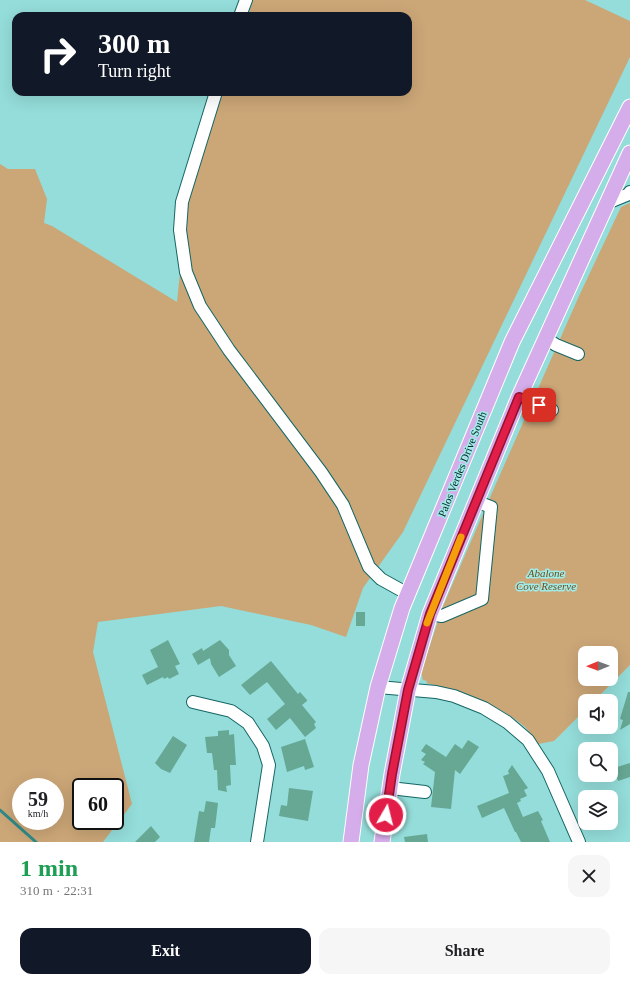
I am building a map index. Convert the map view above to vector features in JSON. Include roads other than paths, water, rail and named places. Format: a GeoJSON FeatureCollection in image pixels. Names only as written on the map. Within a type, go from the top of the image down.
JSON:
{"type":"FeatureCollection","features":[{"type":"Feature","properties":{"kind":"main road","name":"Palos Verdes Drive South"},"geometry":{"type":"LineString","coordinates":[[351,842],[361,765],[378,687],[402,608],[512,342],[630,107]]}},
{"type":"Feature","properties":{"kind":"main road"},"geometry":{"type":"LineString","coordinates":[[382,842],[390,788],[408,690],[430,614],[475,501],[519,397],[630,155]]}},
{"type":"Feature","properties":{"kind":"street"},"geometry":{"type":"LineString","coordinates":[[242,12],[246,0]]}},
{"type":"Feature","properties":{"kind":"street"},"geometry":{"type":"LineString","coordinates":[[215,96],[182,202],[180,230],[186,272],[200,306],[230,350],[322,472],[343,505],[369,567],[381,579],[408,594]]}},
{"type":"Feature","properties":{"kind":"street"},"geometry":{"type":"LineString","coordinates":[[607,203],[629,194],[630,192]]}},
{"type":"Feature","properties":{"kind":"street"},"geometry":{"type":"LineString","coordinates":[[545,338],[556,345],[578,354]]}},
{"type":"Feature","properties":{"kind":"street"},"geometry":{"type":"LineString","coordinates":[[519,397],[552,410]]}},
{"type":"Feature","properties":{"kind":"street"},"geometry":{"type":"LineString","coordinates":[[430,614],[442,616],[482,600],[491,507],[475,501]]}},
{"type":"Feature","properties":{"kind":"street"},"geometry":{"type":"LineString","coordinates":[[378,687],[436,692],[454,696],[484,708],[507,722],[528,740],[548,771],[580,842]]}},
{"type":"Feature","properties":{"kind":"street"},"geometry":{"type":"LineString","coordinates":[[193,702],[231,711],[248,723],[263,746],[268,766],[257,842]]}},
{"type":"Feature","properties":{"kind":"street"},"geometry":{"type":"LineString","coordinates":[[390,788],[425,792]]}},
{"type":"Feature","properties":{"kind":"waterway"},"geometry":{"type":"LineString","coordinates":[[0,810],[36,842]]}},
{"type":"Feature","properties":{"kind":"park label","name":"Abalone Cove Reserve"},"geometry":{"type":"Point","coordinates":[546,579]}}]}
